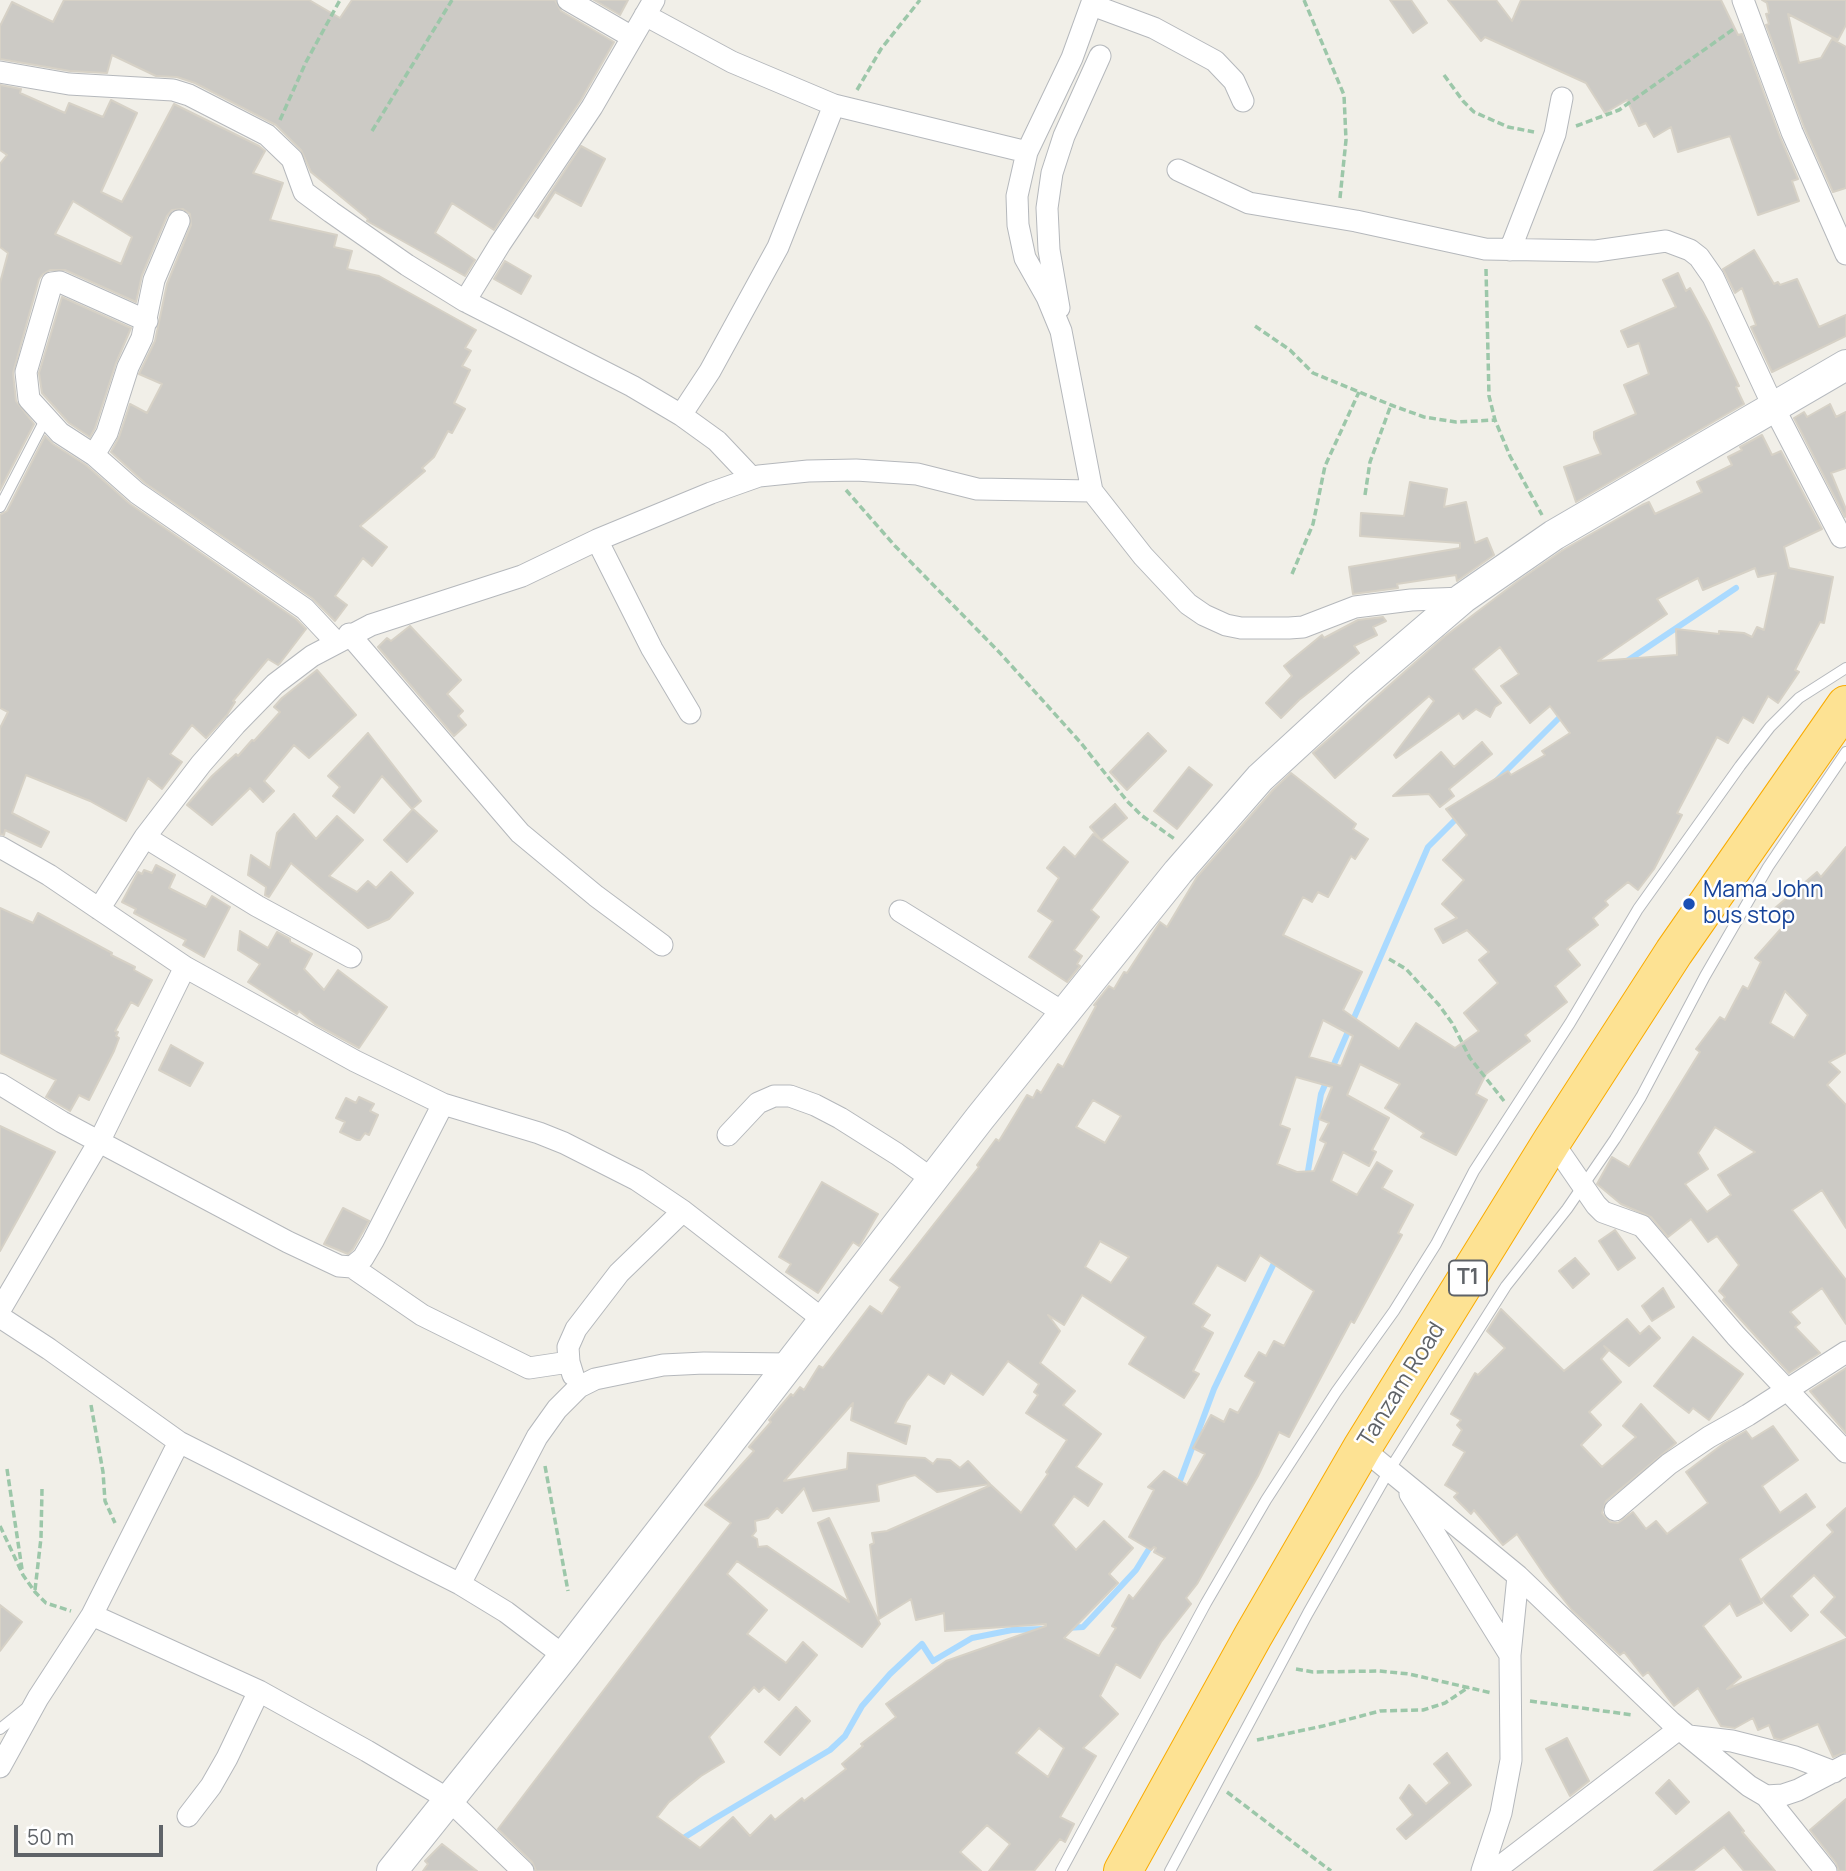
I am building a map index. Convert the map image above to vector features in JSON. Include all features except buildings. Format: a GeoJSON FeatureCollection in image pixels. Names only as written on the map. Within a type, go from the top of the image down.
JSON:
{"type":"FeatureCollection","features":[{"type":"Feature","properties":{"kind":"highway","name":"Tanzam Road"},"geometry":{"type":"LineString","coordinates":[[1123,1871],[1252,1636],[1385,1466],[1552,1141],[1674,952],[1846,705]]}},
{"type":"Feature","properties":{"kind":"main road"},"geometry":{"type":"LineString","coordinates":[[392,1871],[564,1656],[932,1179],[1195,852],[1260,778],[1462,598],[1554,536],[1846,365]]}},
{"type":"Feature","properties":{"kind":"street"},"geometry":{"type":"LineString","coordinates":[[568,0],[632,37]]}},
{"type":"Feature","properties":{"kind":"street"},"geometry":{"type":"LineString","coordinates":[[1061,331],[1047,297],[1025,258],[1018,225],[1017,196],[1027,152],[1072,58],[1092,3],[1154,28],[1216,61],[1234,81],[1243,102]]}},
{"type":"Feature","properties":{"kind":"street"},"geometry":{"type":"LineString","coordinates":[[465,301],[592,107],[649,8],[732,62],[841,107],[1027,152]]}},
{"type":"Feature","properties":{"kind":"street"},"geometry":{"type":"LineString","coordinates":[[1748,9],[1792,132],[1846,254]]}},
{"type":"Feature","properties":{"kind":"street"},"geometry":{"type":"LineString","coordinates":[[1100,56],[1064,136],[1052,173],[1049,196],[1049,250],[1061,331],[1092,491],[1131,542],[1176,592],[1204,614],[1226,625],[1241,628],[1289,628],[1303,626],[1367,604],[1462,598]]}},
{"type":"Feature","properties":{"kind":"street"},"geometry":{"type":"LineString","coordinates":[[0,72],[69,84],[173,90],[189,95],[273,139],[292,159],[304,192],[384,250],[465,301],[632,386],[681,415],[717,441],[752,478]]}},
{"type":"Feature","properties":{"kind":"street"},"geometry":{"type":"LineString","coordinates":[[1510,250],[1555,134],[1562,98]]}},
{"type":"Feature","properties":{"kind":"street"},"geometry":{"type":"LineString","coordinates":[[681,415],[710,371],[778,247],[841,107]]}},
{"type":"Feature","properties":{"kind":"street"},"geometry":{"type":"LineString","coordinates":[[1178,170],[1249,203],[1338,218],[1485,249],[1596,251],[1666,241],[1690,250],[1699,257],[1713,276],[1774,408],[1841,537]]}},
{"type":"Feature","properties":{"kind":"street"},"geometry":{"type":"LineString","coordinates":[[94,455],[107,433],[128,367],[147,321],[154,280],[179,221]]}},
{"type":"Feature","properties":{"kind":"street"},"geometry":{"type":"LineString","coordinates":[[147,321],[60,282],[52,283],[26,372],[29,399],[60,433],[94,455],[137,493],[306,609],[343,638],[520,833],[596,897],[662,946]]}},
{"type":"Feature","properties":{"kind":"street"},"geometry":{"type":"LineString","coordinates":[[99,909],[172,799],[235,725],[275,684],[312,656],[343,638],[389,618],[522,576],[597,540],[752,478],[780,473],[828,471],[917,474],[977,489],[1092,491]]}},
{"type":"Feature","properties":{"kind":"street"},"geometry":{"type":"LineString","coordinates":[[597,540],[652,649],[690,713]]}},
{"type":"Feature","properties":{"kind":"street"},"geometry":{"type":"LineString","coordinates":[[145,837],[257,906],[351,957]]}},
{"type":"Feature","properties":{"kind":"street"},"geometry":{"type":"LineString","coordinates":[[0,847],[49,875],[185,967],[344,1056],[443,1104],[539,1132],[637,1180],[683,1211],[824,1321]]}},
{"type":"Feature","properties":{"kind":"street"},"geometry":{"type":"LineString","coordinates":[[900,911],[1064,1013]]}},
{"type":"Feature","properties":{"kind":"street"},"geometry":{"type":"LineString","coordinates":[[0,1310],[100,1140],[185,967]]}},
{"type":"Feature","properties":{"kind":"street"},"geometry":{"type":"LineString","coordinates":[[0,1084],[62,1122],[317,1256],[339,1266],[352,1267],[422,1315],[529,1368],[569,1362]]}},
{"type":"Feature","properties":{"kind":"street"},"geometry":{"type":"LineString","coordinates":[[728,1135],[758,1103],[774,1096],[790,1096],[840,1118],[932,1179]]}},
{"type":"Feature","properties":{"kind":"street"},"geometry":{"type":"LineString","coordinates":[[352,1267],[363,1258],[373,1241],[443,1104]]}},
{"type":"Feature","properties":{"kind":"street"},"geometry":{"type":"LineString","coordinates":[[1552,1141],[1584,1185],[1589,1197],[1603,1212],[1642,1226],[1785,1390],[1846,1452]]}},
{"type":"Feature","properties":{"kind":"street"},"geometry":{"type":"LineString","coordinates":[[579,1387],[569,1362],[568,1347],[576,1329],[619,1273],[683,1211]]}},
{"type":"Feature","properties":{"kind":"street"},"geometry":{"type":"LineString","coordinates":[[0,1317],[179,1442],[460,1584],[506,1612],[564,1656]]}},
{"type":"Feature","properties":{"kind":"street"},"geometry":{"type":"LineString","coordinates":[[1615,1510],[1669,1465],[1846,1352]]}},
{"type":"Feature","properties":{"kind":"street"},"geometry":{"type":"LineString","coordinates":[[460,1584],[537,1437],[557,1409],[579,1387],[595,1379],[663,1366],[704,1363],[790,1364]]}},
{"type":"Feature","properties":{"kind":"street"},"geometry":{"type":"LineString","coordinates":[[0,1767],[38,1698],[92,1615],[179,1442]]}},
{"type":"Feature","properties":{"kind":"street"},"geometry":{"type":"LineString","coordinates":[[1385,1466],[1518,1576],[1680,1729],[1749,1786],[1766,1796],[1826,1871]]}},
{"type":"Feature","properties":{"kind":"street"},"geometry":{"type":"LineString","coordinates":[[1385,1466],[1510,1656]]}},
{"type":"Feature","properties":{"kind":"street"},"geometry":{"type":"LineString","coordinates":[[1482,1871],[1501,1813],[1511,1760],[1510,1656],[1518,1576]]}},
{"type":"Feature","properties":{"kind":"street"},"geometry":{"type":"LineString","coordinates":[[92,1615],[260,1691],[368,1751],[448,1799],[523,1871]]}},
{"type":"Feature","properties":{"kind":"street"},"geometry":{"type":"LineString","coordinates":[[188,1816],[211,1786],[260,1691]]}},
{"type":"Feature","properties":{"kind":"street"},"geometry":{"type":"LineString","coordinates":[[1680,1729],[1840,1768]]}},
{"type":"Feature","properties":{"kind":"street"},"geometry":{"type":"LineString","coordinates":[[1494,1871],[1680,1729]]}},
{"type":"Feature","properties":{"kind":"street"},"geometry":{"type":"LineString","coordinates":[[1766,1796],[1783,1795],[1798,1790],[1840,1768]]}},
{"type":"Feature","properties":{"kind":"lane"},"geometry":{"type":"LineString","coordinates":[[0,507],[46,418]]}},
{"type":"Feature","properties":{"kind":"lane"},"geometry":{"type":"LineString","coordinates":[[1061,1871],[1259,1511],[1336,1392],[1394,1311],[1436,1244],[1474,1171],[1570,1023],[1638,909],[1770,727],[1799,698],[1846,668]]}},
{"type":"Feature","properties":{"kind":"lane"},"geometry":{"type":"LineString","coordinates":[[1170,1871],[1385,1466],[1506,1286],[1584,1185],[1640,1097],[1768,867],[1846,752]]}},
{"type":"Feature","properties":{"kind":"lane"},"geometry":{"type":"LineString","coordinates":[[0,1729],[38,1698]]}},
{"type":"Feature","properties":{"kind":"path"},"geometry":{"type":"LineString","coordinates":[[273,139],[306,62],[340,0]]}},
{"type":"Feature","properties":{"kind":"path"},"geometry":{"type":"LineString","coordinates":[[372,131],[452,0]]}},
{"type":"Feature","properties":{"kind":"path"},"geometry":{"type":"LineString","coordinates":[[841,107],[881,49],[920,0]]}},
{"type":"Feature","properties":{"kind":"path"},"geometry":{"type":"LineString","coordinates":[[1304,0],[1344,95],[1346,139],[1338,218]]}},
{"type":"Feature","properties":{"kind":"path"},"geometry":{"type":"LineString","coordinates":[[1444,75],[1474,112],[1508,127],[1555,134],[1619,110],[1688,63],[1748,9]]}},
{"type":"Feature","properties":{"kind":"path"},"geometry":{"type":"LineString","coordinates":[[1485,249],[1489,396],[1495,420],[1510,456],[1554,536]]}},
{"type":"Feature","properties":{"kind":"path"},"geometry":{"type":"LineString","coordinates":[[1255,326],[1290,350],[1309,371],[1391,405],[1423,416],[1456,422],[1495,420]]}},
{"type":"Feature","properties":{"kind":"path"},"geometry":{"type":"LineString","coordinates":[[1292,574],[1313,524],[1325,466],[1359,392]]}},
{"type":"Feature","properties":{"kind":"path"},"geometry":{"type":"LineString","coordinates":[[1365,495],[1370,462],[1391,405]]}},
{"type":"Feature","properties":{"kind":"path"},"geometry":{"type":"LineString","coordinates":[[828,471],[895,546],[1000,653],[1082,743],[1127,801],[1141,815],[1195,852]]}},
{"type":"Feature","properties":{"kind":"path"},"geometry":{"type":"LineString","coordinates":[[1389,959],[1415,977],[1440,1005],[1470,1058],[1513,1110]]}},
{"type":"Feature","properties":{"kind":"path"},"geometry":{"type":"LineString","coordinates":[[89,1378],[105,1501],[121,1534],[129,1544]]}},
{"type":"Feature","properties":{"kind":"path"},"geometry":{"type":"LineString","coordinates":[[537,1437],[550,1483],[555,1526],[568,1591]]}},
{"type":"Feature","properties":{"kind":"path"},"geometry":{"type":"LineString","coordinates":[[7,1469],[23,1575]]}},
{"type":"Feature","properties":{"kind":"path"},"geometry":{"type":"LineString","coordinates":[[35,1592],[41,1538],[42,1489]]}},
{"type":"Feature","properties":{"kind":"path"},"geometry":{"type":"LineString","coordinates":[[0,1526],[23,1575],[46,1603],[62,1610],[92,1615]]}},
{"type":"Feature","properties":{"kind":"path"},"geometry":{"type":"LineString","coordinates":[[1280,1666],[1313,1672],[1389,1672],[1512,1698],[1629,1714],[1680,1729]]}},
{"type":"Feature","properties":{"kind":"path"},"geometry":{"type":"LineString","coordinates":[[1239,1744],[1380,1712],[1423,1710],[1445,1703],[1469,1687]]}},
{"type":"Feature","properties":{"kind":"path"},"geometry":{"type":"LineString","coordinates":[[1218,1785],[1331,1871]]}},
{"type":"Feature","properties":{"kind":"waterway"},"geometry":{"type":"LineString","coordinates":[[1624,663],[1736,588]]}},
{"type":"Feature","properties":{"kind":"waterway"},"geometry":{"type":"LineString","coordinates":[[1496,781],[1565,712]]}},
{"type":"Feature","properties":{"kind":"waterway"},"geometry":{"type":"LineString","coordinates":[[1307,1177],[1321,1094],[1428,847],[1460,815]]}},
{"type":"Feature","properties":{"kind":"waterway"},"geometry":{"type":"LineString","coordinates":[[1178,1486],[1214,1389],[1276,1259]]}},
{"type":"Feature","properties":{"kind":"waterway"},"geometry":{"type":"LineString","coordinates":[[1066,1628],[1083,1627],[1136,1570],[1152,1544]]}},
{"type":"Feature","properties":{"kind":"waterway"},"geometry":{"type":"LineString","coordinates":[[681,1844],[685,1837],[830,1750],[845,1736],[862,1706],[890,1674],[922,1644],[933,1661],[972,1638],[1012,1630],[1044,1629]]}},
{"type":"Feature","properties":{"kind":"place","name":"Mama John bus stop"},"geometry":{"type":"Point","coordinates":[1689,904]}}]}
